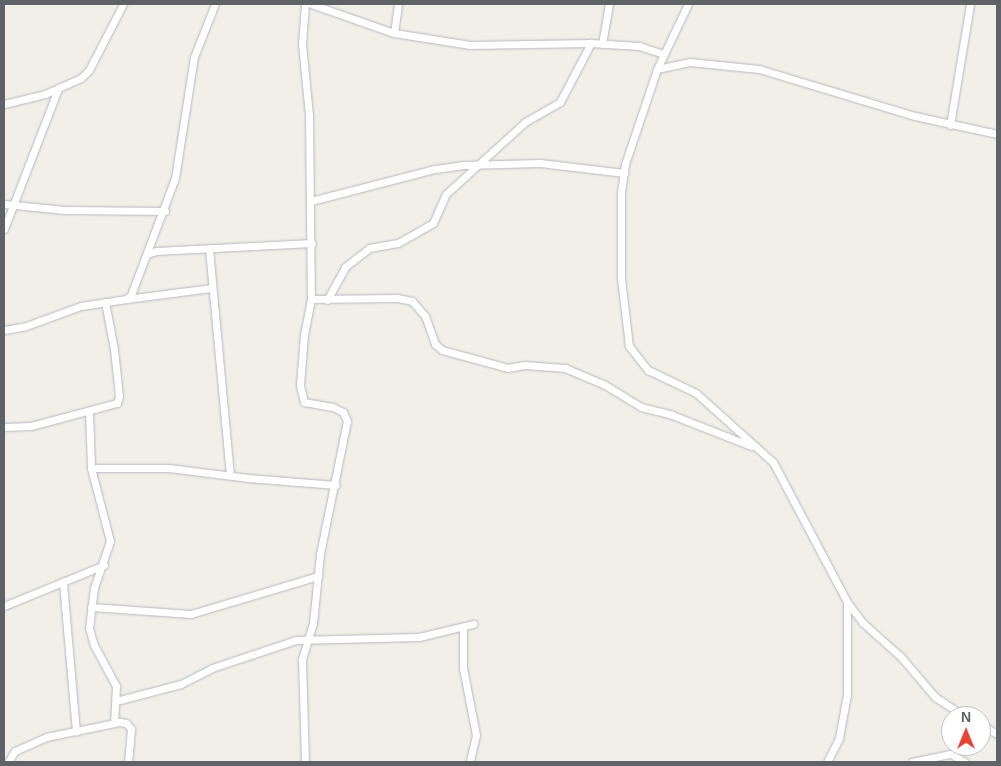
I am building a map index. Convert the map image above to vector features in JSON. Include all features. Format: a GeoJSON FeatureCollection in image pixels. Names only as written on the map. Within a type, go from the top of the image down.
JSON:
{"type":"FeatureCollection","features":[{"type":"Feature","properties":{"kind":"street"},"geometry":{"type":"LineString","coordinates":[[4,104],[58,89],[81,78],[89,70],[123,4]]}},
{"type":"Feature","properties":{"kind":"street"},"geometry":{"type":"LineString","coordinates":[[126,300],[135,287],[165,211],[177,172],[196,51],[215,4]]}},
{"type":"Feature","properties":{"kind":"street"},"geometry":{"type":"LineString","coordinates":[[305,4],[302,44],[309,115],[312,244],[311,299],[304,335],[301,396],[306,404],[334,406],[343,412],[347,421],[318,576],[314,623],[306,638],[302,660],[305,762]]}},
{"type":"Feature","properties":{"kind":"street"},"geometry":{"type":"LineString","coordinates":[[311,4],[394,33],[470,45],[590,43],[646,47],[663,54]]}},
{"type":"Feature","properties":{"kind":"street"},"geometry":{"type":"LineString","coordinates":[[394,33],[398,4]]}},
{"type":"Feature","properties":{"kind":"street"},"geometry":{"type":"LineString","coordinates":[[602,44],[609,4]]}},
{"type":"Feature","properties":{"kind":"street"},"geometry":{"type":"LineString","coordinates":[[688,4],[657,69],[624,173],[621,278],[628,346],[648,370],[696,393],[780,471],[818,553],[846,602],[935,697],[949,706]]}},
{"type":"Feature","properties":{"kind":"street"},"geometry":{"type":"LineString","coordinates":[[950,125],[970,4]]}},
{"type":"Feature","properties":{"kind":"street"},"geometry":{"type":"LineString","coordinates":[[327,300],[345,267],[369,248],[398,243],[433,223],[446,194],[525,122],[560,102],[590,43]]}},
{"type":"Feature","properties":{"kind":"street"},"geometry":{"type":"LineString","coordinates":[[657,69],[690,62],[759,69],[950,125],[997,134]]}},
{"type":"Feature","properties":{"kind":"street"},"geometry":{"type":"LineString","coordinates":[[4,229],[8,205],[58,89]]}},
{"type":"Feature","properties":{"kind":"street"},"geometry":{"type":"LineString","coordinates":[[311,202],[435,169],[540,163],[624,173]]}},
{"type":"Feature","properties":{"kind":"street"},"geometry":{"type":"LineString","coordinates":[[8,205],[165,211]]}},
{"type":"Feature","properties":{"kind":"street"},"geometry":{"type":"LineString","coordinates":[[147,254],[156,250],[312,244]]}},
{"type":"Feature","properties":{"kind":"street"},"geometry":{"type":"LineString","coordinates":[[209,249],[211,288],[230,475]]}},
{"type":"Feature","properties":{"kind":"street"},"geometry":{"type":"LineString","coordinates":[[4,330],[105,302],[211,288]]}},
{"type":"Feature","properties":{"kind":"street"},"geometry":{"type":"LineString","coordinates":[[311,299],[397,298],[412,301],[425,316],[435,344],[442,350],[508,368],[524,365],[565,368],[604,385],[641,407],[672,415],[757,448]]}},
{"type":"Feature","properties":{"kind":"street"},"geometry":{"type":"LineString","coordinates":[[4,427],[31,426],[115,404],[119,396],[105,302]]}},
{"type":"Feature","properties":{"kind":"street"},"geometry":{"type":"LineString","coordinates":[[89,410],[91,468],[109,530],[110,541],[104,565],[94,588],[91,607],[92,640],[116,686],[114,723]]}},
{"type":"Feature","properties":{"kind":"street"},"geometry":{"type":"LineString","coordinates":[[91,468],[169,468],[336,484]]}},
{"type":"Feature","properties":{"kind":"street"},"geometry":{"type":"LineString","coordinates":[[4,606],[104,565]]}},
{"type":"Feature","properties":{"kind":"street"},"geometry":{"type":"LineString","coordinates":[[91,607],[191,614],[318,576]]}},
{"type":"Feature","properties":{"kind":"street"},"geometry":{"type":"LineString","coordinates":[[63,583],[76,731]]}},
{"type":"Feature","properties":{"kind":"street"},"geometry":{"type":"LineString","coordinates":[[827,762],[839,738],[847,695],[846,602]]}},
{"type":"Feature","properties":{"kind":"street"},"geometry":{"type":"LineString","coordinates":[[116,701],[175,686],[212,668],[306,638],[398,638],[473,624]]}},
{"type":"Feature","properties":{"kind":"street"},"geometry":{"type":"LineString","coordinates":[[462,627],[463,668],[476,735],[470,762]]}},
{"type":"Feature","properties":{"kind":"street"},"geometry":{"type":"LineString","coordinates":[[8,762],[24,746],[76,731],[114,723],[126,723],[131,729],[128,762]]}},
{"type":"Feature","properties":{"kind":"street"},"geometry":{"type":"LineString","coordinates":[[912,762],[951,754],[965,762]]}}]}
